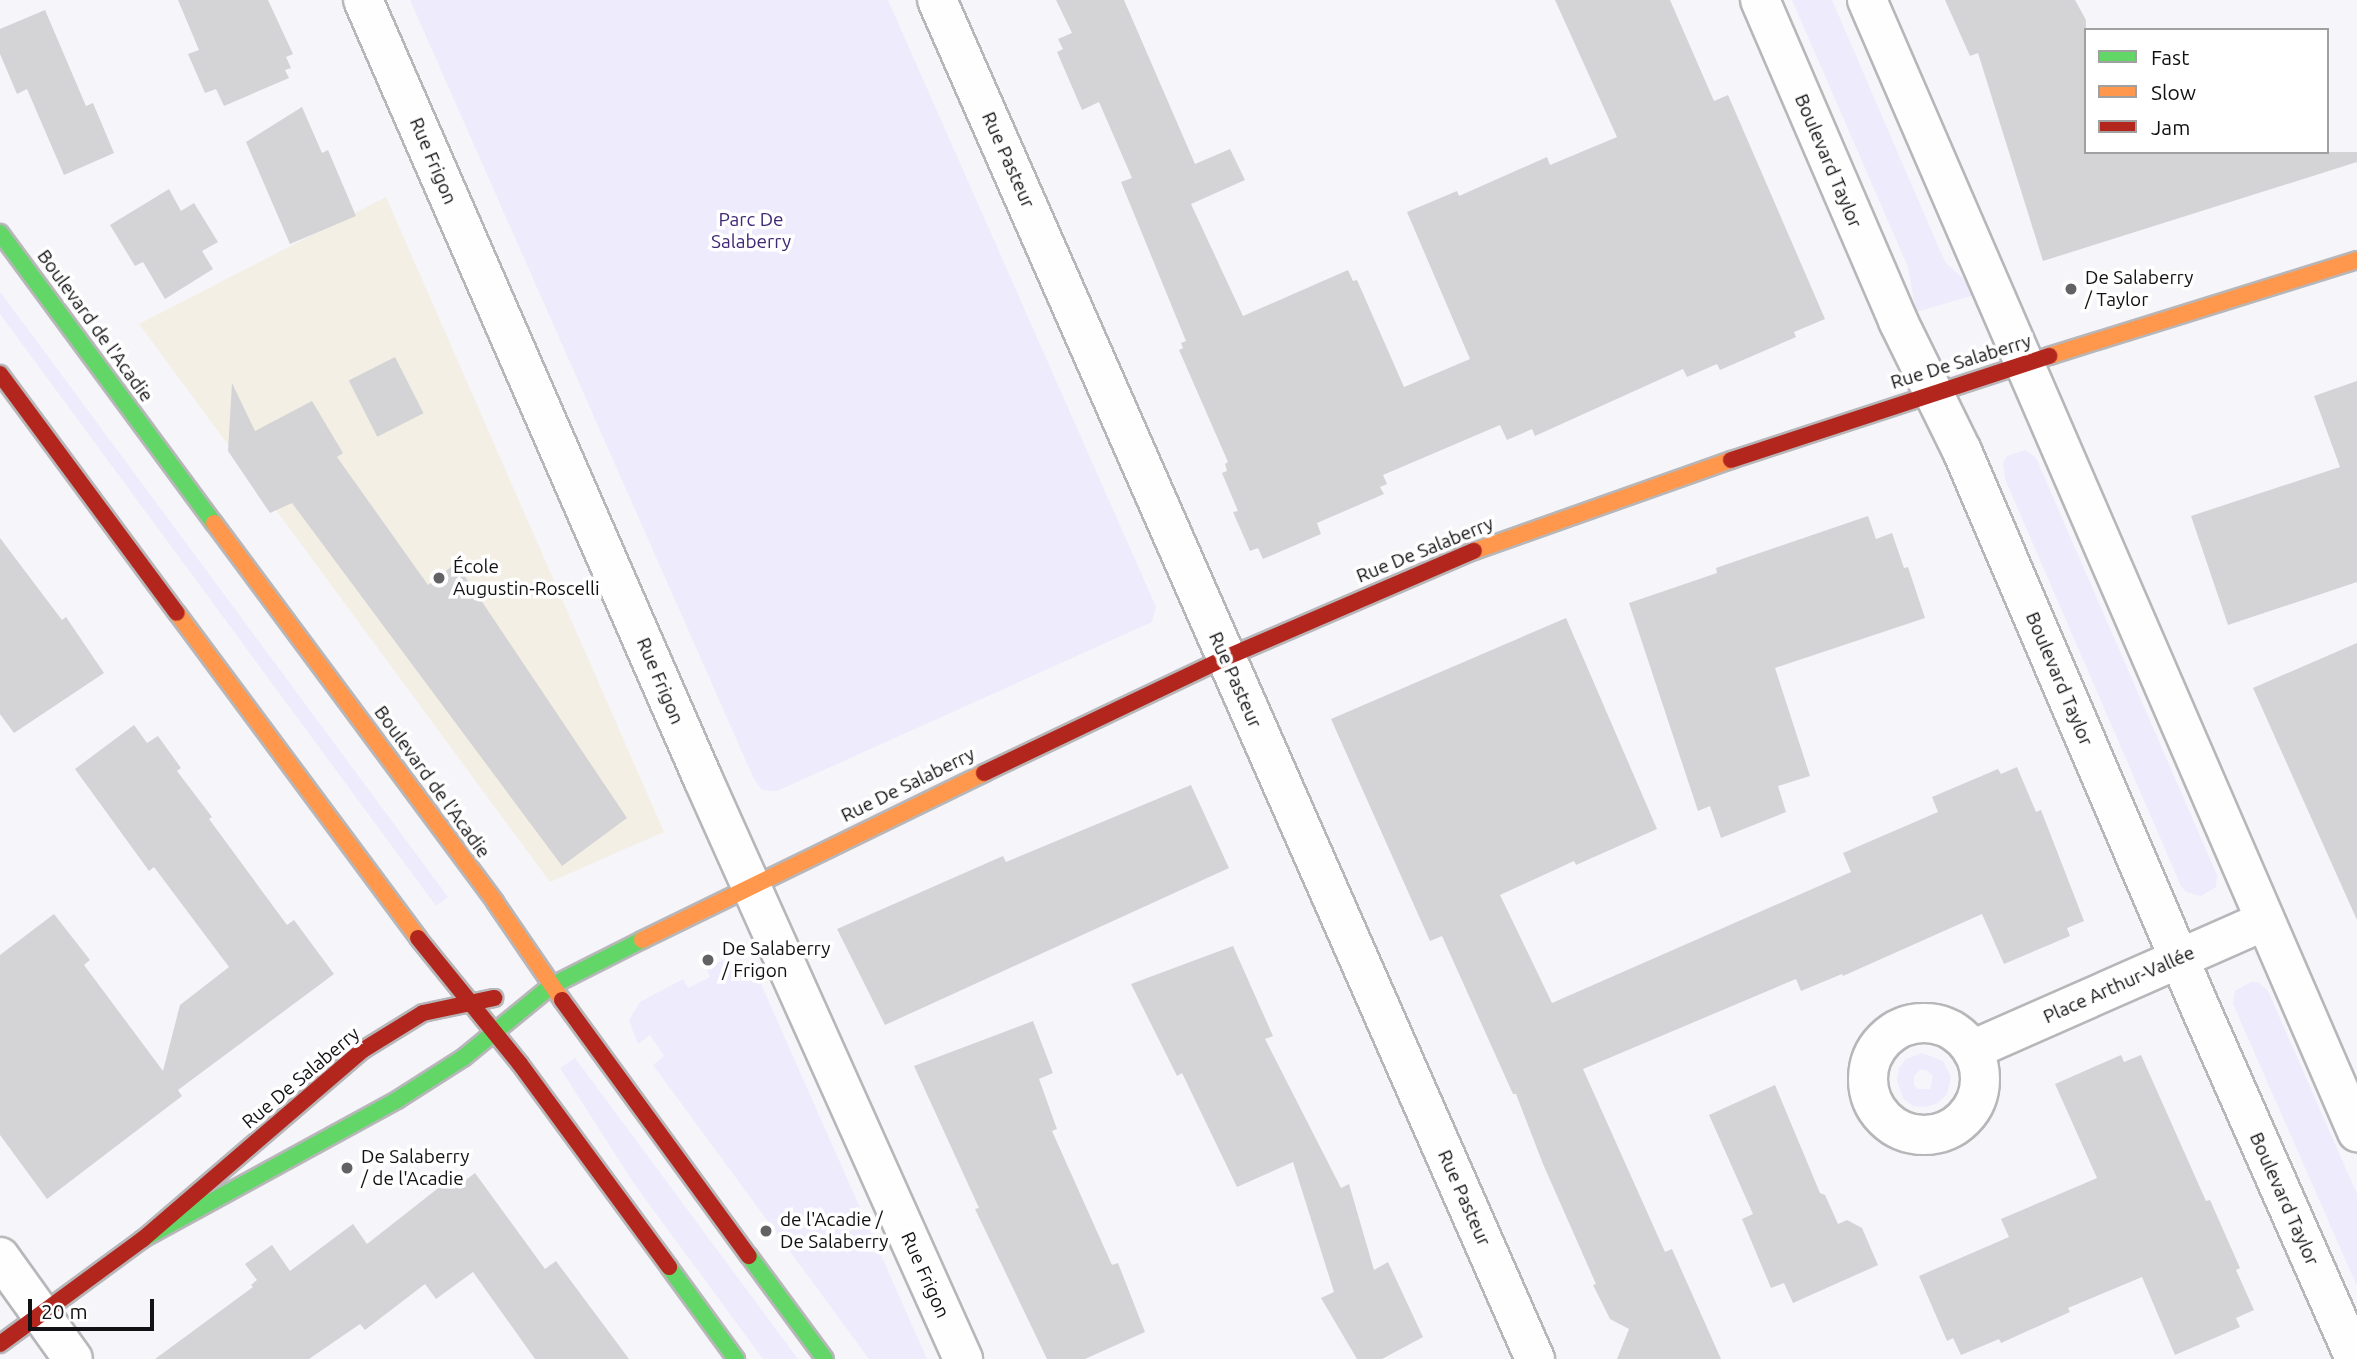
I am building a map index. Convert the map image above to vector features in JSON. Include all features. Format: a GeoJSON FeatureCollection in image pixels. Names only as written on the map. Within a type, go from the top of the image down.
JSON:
{"type":"FeatureCollection","features":[{"type":"Feature","properties":{"kind":"main road","name":"Boulevard de l'Acadie"},"geometry":{"type":"LineString","coordinates":[[0,233],[487,891],[551,986],[825,1359]]}},
{"type":"Feature","properties":{"kind":"main road","name":"Rue De Salaberry"},"geometry":{"type":"LineString","coordinates":[[142,1239],[397,1100],[463,1058],[551,986],[750,885],[1225,658],[1413,576],[1551,522],[1933,393],[2357,260]]}},
{"type":"Feature","properties":{"kind":"main road"},"geometry":{"type":"LineString","coordinates":[[0,374],[416,936],[495,1031],[736,1359]]}},
{"type":"Feature","properties":{"kind":"main road","name":"Rue De Salaberry"},"geometry":{"type":"LineString","coordinates":[[0,1344],[142,1239],[363,1051],[423,1013],[551,986]]}},
{"type":"Feature","properties":{"kind":"street","name":"Rue Frigon"},"geometry":{"type":"LineString","coordinates":[[363,0],[750,885],[963,1359]]}},
{"type":"Feature","properties":{"kind":"street","name":"Rue Pasteur"},"geometry":{"type":"LineString","coordinates":[[937,0],[1535,1359]]}},
{"type":"Feature","properties":{"kind":"street","name":"Boulevard Taylor"},"geometry":{"type":"LineString","coordinates":[[1760,0],[1898,321],[1962,451],[2348,1354]]}},
{"type":"Feature","properties":{"kind":"street"},"geometry":{"type":"LineString","coordinates":[[1867,0],[2357,1132]]}},
{"type":"Feature","properties":{"kind":"street","name":"Place Arthur-Vallée"},"geometry":{"type":"LineString","coordinates":[[1972,1050],[2265,921]]}},
{"type":"Feature","properties":{"kind":"street"},"geometry":{"type":"LineString","coordinates":[[0,1257],[73,1359]]}},
{"type":"Feature","properties":{"kind":"shaded area","name":"École Augustin-Roscelli"},"geometry":{"type":"Polygon","coordinates":[[[386,197],[664,832],[550,882],[139,324],[386,197]]]}},
{"type":"Feature","properties":{"kind":"green space","name":"Parc De Salaberry"},"geometry":{"type":"Polygon","coordinates":[[[410,0],[888,0],[1156,607],[1152,622],[777,791],[762,790],[754,779],[410,0]]]}},
{"type":"Feature","properties":{"kind":"green space"},"geometry":{"type":"Polygon","coordinates":[[[1792,0],[1832,0],[1941,253],[1946,263],[1968,283],[1974,295],[1916,312],[1908,267],[1792,0]]]}},
{"type":"Feature","properties":{"kind":"green space"},"geometry":{"type":"Polygon","coordinates":[[[0,292],[448,897],[436,906],[0,314],[0,292]]]}},
{"type":"Feature","properties":{"kind":"green space"},"geometry":{"type":"Polygon","coordinates":[[[2025,450],[2036,458],[2217,875],[2216,887],[2201,896],[2186,892],[2181,886],[2005,479],[2003,463],[2007,456],[2025,450]]]}},
{"type":"Feature","properties":{"kind":"green space"},"geometry":{"type":"Polygon","coordinates":[[[725,959],[742,961],[761,984],[927,1359],[869,1359],[653,1065],[664,1056],[650,1035],[638,1044],[629,1020],[640,1002],[683,979],[688,988],[710,977],[706,968],[725,959]]]}},
{"type":"Feature","properties":{"kind":"green space"},"geometry":{"type":"Polygon","coordinates":[[[2251,982],[2258,982],[2268,991],[2357,1194],[2357,1286],[2233,1004],[2235,991],[2251,982]]]}},
{"type":"Feature","properties":{"kind":"green space"},"geometry":{"type":"Polygon","coordinates":[[[1922,1053],[1943,1061],[1951,1077],[1947,1094],[1938,1103],[1926,1107],[1913,1106],[1903,1098],[1897,1081],[1899,1068],[1906,1059],[1922,1053]],[[1920,1070],[1914,1076],[1914,1085],[1918,1089],[1930,1089],[1933,1076],[1926,1070],[1920,1070]]]}},
{"type":"Feature","properties":{"kind":"green space"},"geometry":{"type":"Polygon","coordinates":[[[575,1058],[798,1359],[763,1359],[635,1185],[560,1068],[575,1058]]]}},
{"type":"Feature","properties":{"kind":"building"},"geometry":{"type":"Polygon","coordinates":[[[178,0],[268,0],[293,54],[286,57],[291,68],[285,70],[289,78],[224,106],[216,89],[205,93],[188,54],[199,50],[178,0]]]}},
{"type":"Feature","properties":{"kind":"building"},"geometry":{"type":"Polygon","coordinates":[[[1056,0],[1124,0],[1195,164],[1230,149],[1245,180],[1191,204],[1243,316],[1348,270],[1353,281],[1357,280],[1404,387],[1470,359],[1407,212],[1457,191],[1459,196],[1547,157],[1550,165],[1617,137],[1555,0],[1670,0],[1714,101],[1728,95],[1825,319],[1794,332],[1796,337],[1720,370],[1717,364],[1687,377],[1683,369],[1535,436],[1532,429],[1507,440],[1500,425],[1383,475],[1387,484],[1380,487],[1384,494],[1317,523],[1321,534],[1263,559],[1258,548],[1250,551],[1233,512],[1238,511],[1222,473],[1227,471],[1225,464],[1228,462],[1179,350],[1183,348],[1181,343],[1186,341],[1121,182],[1132,178],[1099,102],[1082,110],[1057,52],[1063,49],[1058,39],[1072,33],[1056,0]]]}},
{"type":"Feature","properties":{"kind":"building"},"geometry":{"type":"Polygon","coordinates":[[[1945,0],[2075,0],[2086,20],[2084,154],[2357,152],[2357,162],[2043,261],[1978,53],[1970,56],[1945,0]]]}},
{"type":"Feature","properties":{"kind":"building"},"geometry":{"type":"Polygon","coordinates":[[[45,10],[86,106],[93,103],[114,153],[64,175],[27,89],[17,94],[0,54],[0,29],[45,10]]]}},
{"type":"Feature","properties":{"kind":"building"},"geometry":{"type":"Polygon","coordinates":[[[302,107],[322,153],[328,150],[356,216],[290,244],[246,142],[302,107]]]}},
{"type":"Feature","properties":{"kind":"building"},"geometry":{"type":"Polygon","coordinates":[[[169,189],[181,211],[194,203],[218,242],[202,251],[213,269],[165,299],[143,262],[135,266],[110,225],[169,189]]]}},
{"type":"Feature","properties":{"kind":"building"},"geometry":{"type":"Polygon","coordinates":[[[395,357],[424,413],[377,437],[349,381],[395,357]]]}},
{"type":"Feature","properties":{"kind":"building"},"geometry":{"type":"Polygon","coordinates":[[[2357,381],[2357,582],[2228,625],[2191,516],[2340,467],[2314,396],[2357,381]]]}},
{"type":"Feature","properties":{"kind":"building"},"geometry":{"type":"Polygon","coordinates":[[[232,383],[255,431],[312,401],[343,453],[337,457],[428,585],[456,563],[627,818],[562,866],[292,503],[270,513],[228,451],[232,383]]]}},
{"type":"Feature","properties":{"kind":"building"},"geometry":{"type":"Polygon","coordinates":[[[1868,516],[1876,539],[1892,533],[1904,568],[1908,567],[1925,618],[1775,668],[1810,776],[1778,786],[1786,812],[1721,838],[1710,806],[1698,811],[1629,603],[1717,573],[1716,568],[1868,516]]]}},
{"type":"Feature","properties":{"kind":"building"},"geometry":{"type":"Polygon","coordinates":[[[0,538],[62,620],[66,617],[104,673],[14,733],[0,714],[0,538]]]}},
{"type":"Feature","properties":{"kind":"building"},"geometry":{"type":"Polygon","coordinates":[[[1566,618],[1657,829],[1576,865],[1574,861],[1500,895],[1552,1003],[1851,872],[1843,853],[1938,812],[1932,797],[1998,769],[2001,774],[2017,767],[2036,812],[2041,810],[2084,921],[2067,928],[2070,936],[2004,964],[1982,914],[1843,976],[1842,974],[1801,991],[1796,979],[1583,1069],[1665,1252],[1672,1249],[1721,1359],[1617,1359],[1629,1329],[1610,1319],[1593,1285],[1596,1284],[1543,1164],[1516,1094],[1513,1094],[1442,936],[1430,941],[1331,719],[1566,618]]]}},
{"type":"Feature","properties":{"kind":"building"},"geometry":{"type":"Polygon","coordinates":[[[2357,643],[2357,920],[2253,688],[2357,643]]]}},
{"type":"Feature","properties":{"kind":"building"},"geometry":{"type":"Polygon","coordinates":[[[134,725],[147,743],[158,736],[181,768],[177,771],[212,817],[209,819],[287,925],[294,920],[334,974],[178,1090],[182,1096],[47,1199],[0,1135],[0,955],[54,914],[90,960],[84,965],[163,1071],[180,1005],[229,967],[154,867],[149,871],[75,769],[134,725]]]}},
{"type":"Feature","properties":{"kind":"building"},"geometry":{"type":"Polygon","coordinates":[[[1191,785],[1229,868],[885,1025],[837,929],[1003,856],[1006,862],[1191,785]]]}},
{"type":"Feature","properties":{"kind":"building"},"geometry":{"type":"Polygon","coordinates":[[[1233,946],[1273,1036],[1265,1039],[1341,1188],[1349,1184],[1374,1270],[1388,1262],[1423,1337],[1382,1359],[1357,1359],[1321,1298],[1334,1292],[1293,1162],[1237,1187],[1182,1073],[1177,1076],[1131,984],[1233,946]]]}},
{"type":"Feature","properties":{"kind":"building"},"geometry":{"type":"Polygon","coordinates":[[[1033,1021],[1053,1073],[1039,1079],[1057,1129],[1052,1131],[1112,1265],[1118,1263],[1145,1332],[1085,1359],[1047,1359],[975,1209],[979,1208],[914,1066],[1033,1021]]]}},
{"type":"Feature","properties":{"kind":"building"},"geometry":{"type":"Polygon","coordinates":[[[2121,1055],[2124,1062],[2141,1055],[2206,1201],[2210,1200],[2240,1268],[2236,1270],[2254,1310],[2236,1318],[2240,1327],[2175,1355],[2142,1277],[2068,1308],[2070,1312],[2001,1343],[1999,1339],[1961,1355],[1953,1338],[1947,1341],[1919,1276],[2009,1237],[2001,1219],[2097,1178],[2055,1084],[2121,1055]]]}},
{"type":"Feature","properties":{"kind":"building"},"geometry":{"type":"Polygon","coordinates":[[[1775,1085],[1820,1193],[1825,1195],[1838,1224],[1847,1220],[1862,1228],[1878,1265],[1793,1303],[1784,1283],[1771,1288],[1742,1219],[1753,1214],[1709,1115],[1775,1085]]]}},
{"type":"Feature","properties":{"kind":"building"},"geometry":{"type":"Polygon","coordinates":[[[475,1173],[545,1269],[556,1261],[629,1359],[535,1359],[473,1272],[436,1299],[425,1284],[365,1330],[360,1324],[309,1359],[155,1359],[253,1287],[251,1285],[257,1280],[245,1264],[272,1245],[290,1271],[353,1224],[367,1244],[446,1182],[458,1186],[475,1173]]]}},
{"type":"Feature","properties":{"kind":"traffic: fast"},"geometry":{"type":"LineString","coordinates":[[0,233],[214,523]]}},
{"type":"Feature","properties":{"kind":"traffic: fast"},"geometry":{"type":"LineString","coordinates":[[143,1239],[397,1100],[463,1058],[551,986],[642,940]]}},
{"type":"Feature","properties":{"kind":"traffic: fast"},"geometry":{"type":"LineString","coordinates":[[749,1256],[825,1359]]}},
{"type":"Feature","properties":{"kind":"traffic: fast"},"geometry":{"type":"LineString","coordinates":[[669,1267],[736,1359]]}},
{"type":"Feature","properties":{"kind":"traffic: slow"},"geometry":{"type":"LineString","coordinates":[[2049,356],[2357,260]]}},
{"type":"Feature","properties":{"kind":"traffic: slow"},"geometry":{"type":"LineString","coordinates":[[1474,551],[1731,460]]}},
{"type":"Feature","properties":{"kind":"traffic: slow"},"geometry":{"type":"LineString","coordinates":[[214,523],[495,902],[562,1000]]}},
{"type":"Feature","properties":{"kind":"traffic: slow"},"geometry":{"type":"LineString","coordinates":[[177,613],[418,938]]}},
{"type":"Feature","properties":{"kind":"traffic: slow"},"geometry":{"type":"LineString","coordinates":[[642,940],[984,773]]}},
{"type":"Feature","properties":{"kind":"traffic: jam"},"geometry":{"type":"LineString","coordinates":[[1731,460],[2049,356]]}},
{"type":"Feature","properties":{"kind":"traffic: jam"},"geometry":{"type":"LineString","coordinates":[[0,374],[177,613]]}},
{"type":"Feature","properties":{"kind":"traffic: jam"},"geometry":{"type":"LineString","coordinates":[[984,773],[1225,658],[1474,551]]}},
{"type":"Feature","properties":{"kind":"traffic: jam"},"geometry":{"type":"LineString","coordinates":[[418,938],[520,1064],[669,1267]]}},
{"type":"Feature","properties":{"kind":"traffic: jam"},"geometry":{"type":"LineString","coordinates":[[0,1344],[143,1239],[363,1050],[423,1013],[494,998]]}},
{"type":"Feature","properties":{"kind":"traffic: jam"},"geometry":{"type":"LineString","coordinates":[[562,1000],[749,1256]]}},
{"type":"Feature","properties":{"kind":"place","name":"De Salaberry / Taylor"},"geometry":{"type":"Point","coordinates":[2071,289]}},
{"type":"Feature","properties":{"kind":"place","name":"École Augustin-Roscelli"},"geometry":{"type":"Point","coordinates":[439,578]}},
{"type":"Feature","properties":{"kind":"place","name":"De Salaberry / Frigon"},"geometry":{"type":"Point","coordinates":[708,960]}},
{"type":"Feature","properties":{"kind":"place","name":"De Salaberry / de l'Acadie"},"geometry":{"type":"Point","coordinates":[347,1168]}},
{"type":"Feature","properties":{"kind":"place","name":"de l'Acadie / De Salaberry"},"geometry":{"type":"Point","coordinates":[766,1231]}}]}
